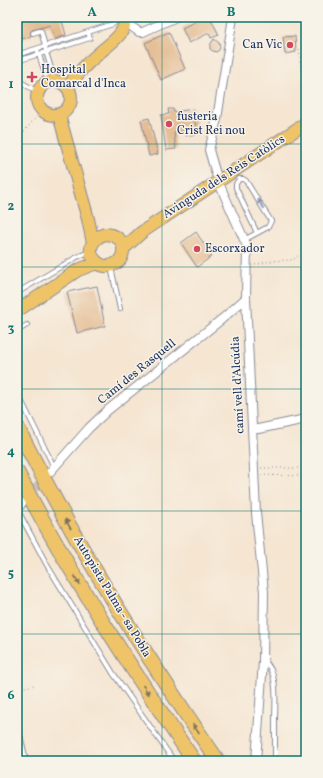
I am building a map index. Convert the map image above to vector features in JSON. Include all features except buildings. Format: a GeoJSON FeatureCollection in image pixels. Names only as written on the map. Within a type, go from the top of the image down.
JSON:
{"type":"FeatureCollection","features":[{"type":"Feature","properties":{"kind":"highway","name":"Autopista Palma - sa Pobla"},"geometry":{"type":"LineString","coordinates":[[17,427],[59,507],[101,581],[152,662],[218,761]]}},
{"type":"Feature","properties":{"kind":"highway","name":"Autopista Palma - sa Pobla"},"geometry":{"type":"LineString","coordinates":[[17,472],[88,600],[194,761]]}},
{"type":"Feature","properties":{"kind":"main road"},"geometry":{"type":"LineString","coordinates":[[68,87],[75,76],[121,34],[125,24],[125,17]]}},
{"type":"Feature","properties":{"kind":"main road"},"geometry":{"type":"LineString","coordinates":[[110,45],[119,42],[130,32],[132,22]]}},
{"type":"Feature","properties":{"kind":"main road"},"geometry":{"type":"LineString","coordinates":[[52,81],[60,81],[68,87],[72,98],[71,103],[64,112],[59,115],[50,115],[42,110],[38,105],[38,92],[43,84],[52,81]]}},
{"type":"Feature","properties":{"kind":"main road"},"geometry":{"type":"LineString","coordinates":[[17,311],[78,270],[93,253],[96,238],[100,235],[110,234],[115,236],[121,244],[123,255],[116,264],[106,266],[101,265],[93,253],[88,220],[59,115]]}},
{"type":"Feature","properties":{"kind":"main road","name":"Avinguda dels Reis Catòlics"},"geometry":{"type":"LineString","coordinates":[[121,244],[139,234],[306,123]]}},
{"type":"Feature","properties":{"kind":"main road"},"geometry":{"type":"LineString","coordinates":[[88,220],[105,234]]}},
{"type":"Feature","properties":{"kind":"street"},"geometry":{"type":"LineString","coordinates":[[132,22],[139,32],[143,32],[176,17]]}},
{"type":"Feature","properties":{"kind":"street","name":"camí vell d'Alcúdia"},"geometry":{"type":"LineString","coordinates":[[233,17],[216,119],[209,150],[218,181],[247,246],[246,298],[256,513],[264,592],[263,661],[256,761]]}},
{"type":"Feature","properties":{"kind":"street","name":"Camí des Rasquell"},"geometry":{"type":"LineString","coordinates":[[52,470],[89,428],[108,410],[246,298]]}},
{"type":"Feature","properties":{"kind":"street"},"geometry":{"type":"LineString","coordinates":[[252,429],[306,419]]}},
{"type":"Feature","properties":{"kind":"street"},"geometry":{"type":"LineString","coordinates":[[17,731],[24,761]]}},
{"type":"Feature","properties":{"kind":"lane"},"geometry":{"type":"LineString","coordinates":[[17,44],[18,55],[113,24],[115,22],[114,17]]}},
{"type":"Feature","properties":{"kind":"lane"},"geometry":{"type":"LineString","coordinates":[[33,33],[39,31],[41,32],[52,81]]}},
{"type":"Feature","properties":{"kind":"lane"},"geometry":{"type":"LineString","coordinates":[[17,61],[90,38],[88,32]]}},
{"type":"Feature","properties":{"kind":"lane"},"geometry":{"type":"LineString","coordinates":[[37,49],[52,81]]}},
{"type":"Feature","properties":{"kind":"lane"},"geometry":{"type":"LineString","coordinates":[[17,80],[38,92]]}},
{"type":"Feature","properties":{"kind":"lane"},"geometry":{"type":"LineString","coordinates":[[244,240],[257,233],[268,227],[271,221],[246,181],[239,179],[236,184],[236,188],[257,233]]}},
{"type":"Feature","properties":{"kind":"lane"},"geometry":{"type":"LineString","coordinates":[[20,292],[77,257],[93,253]]}},
{"type":"Feature","properties":{"kind":"lane"},"geometry":{"type":"LineString","coordinates":[[111,266],[120,309]]}},
{"type":"Feature","properties":{"kind":"lane"},"geometry":{"type":"LineString","coordinates":[[17,331],[27,325]]}},
{"type":"Feature","properties":{"kind":"lane"},"geometry":{"type":"LineString","coordinates":[[17,392],[52,470]]}},
{"type":"Feature","properties":{"kind":"lane"},"geometry":{"type":"LineString","coordinates":[[18,507],[47,565],[109,666],[174,761]]}},
{"type":"Feature","properties":{"kind":"lane"},"geometry":{"type":"LineString","coordinates":[[263,661],[269,666],[273,675],[275,692],[275,761]]}},
{"type":"Feature","properties":{"kind":"path"},"geometry":{"type":"LineString","coordinates":[[299,49],[306,114]]}},
{"type":"Feature","properties":{"kind":"path"},"geometry":{"type":"LineString","coordinates":[[17,142],[42,110]]}},
{"type":"Feature","properties":{"kind":"path"},"geometry":{"type":"LineString","coordinates":[[246,267],[266,262],[293,260],[300,254]]}},
{"type":"Feature","properties":{"kind":"path"},"geometry":{"type":"LineString","coordinates":[[254,472],[306,468]]}},
{"type":"Feature","properties":{"kind":"path"},"geometry":{"type":"LineString","coordinates":[[254,472],[306,476]]}},
{"type":"Feature","properties":{"kind":"path"},"geometry":{"type":"LineString","coordinates":[[17,689],[34,685]]}},
{"type":"Feature","properties":{"kind":"tunnel"},"geometry":{"type":"LineString","coordinates":[[27,498],[46,476]]}},
{"type":"Feature","properties":{"kind":"place","name":"Can Vic"},"geometry":{"type":"Point","coordinates":[290,45]}},
{"type":"Feature","properties":{"kind":"place","name":"Hospital Comarcal d'Inca"},"geometry":{"type":"Point","coordinates":[32,77]}},
{"type":"Feature","properties":{"kind":"place","name":"fusteria Crist Rei nou"},"geometry":{"type":"Point","coordinates":[169,124]}},
{"type":"Feature","properties":{"kind":"place","name":"Escorxador"},"geometry":{"type":"Point","coordinates":[197,249]}}]}
